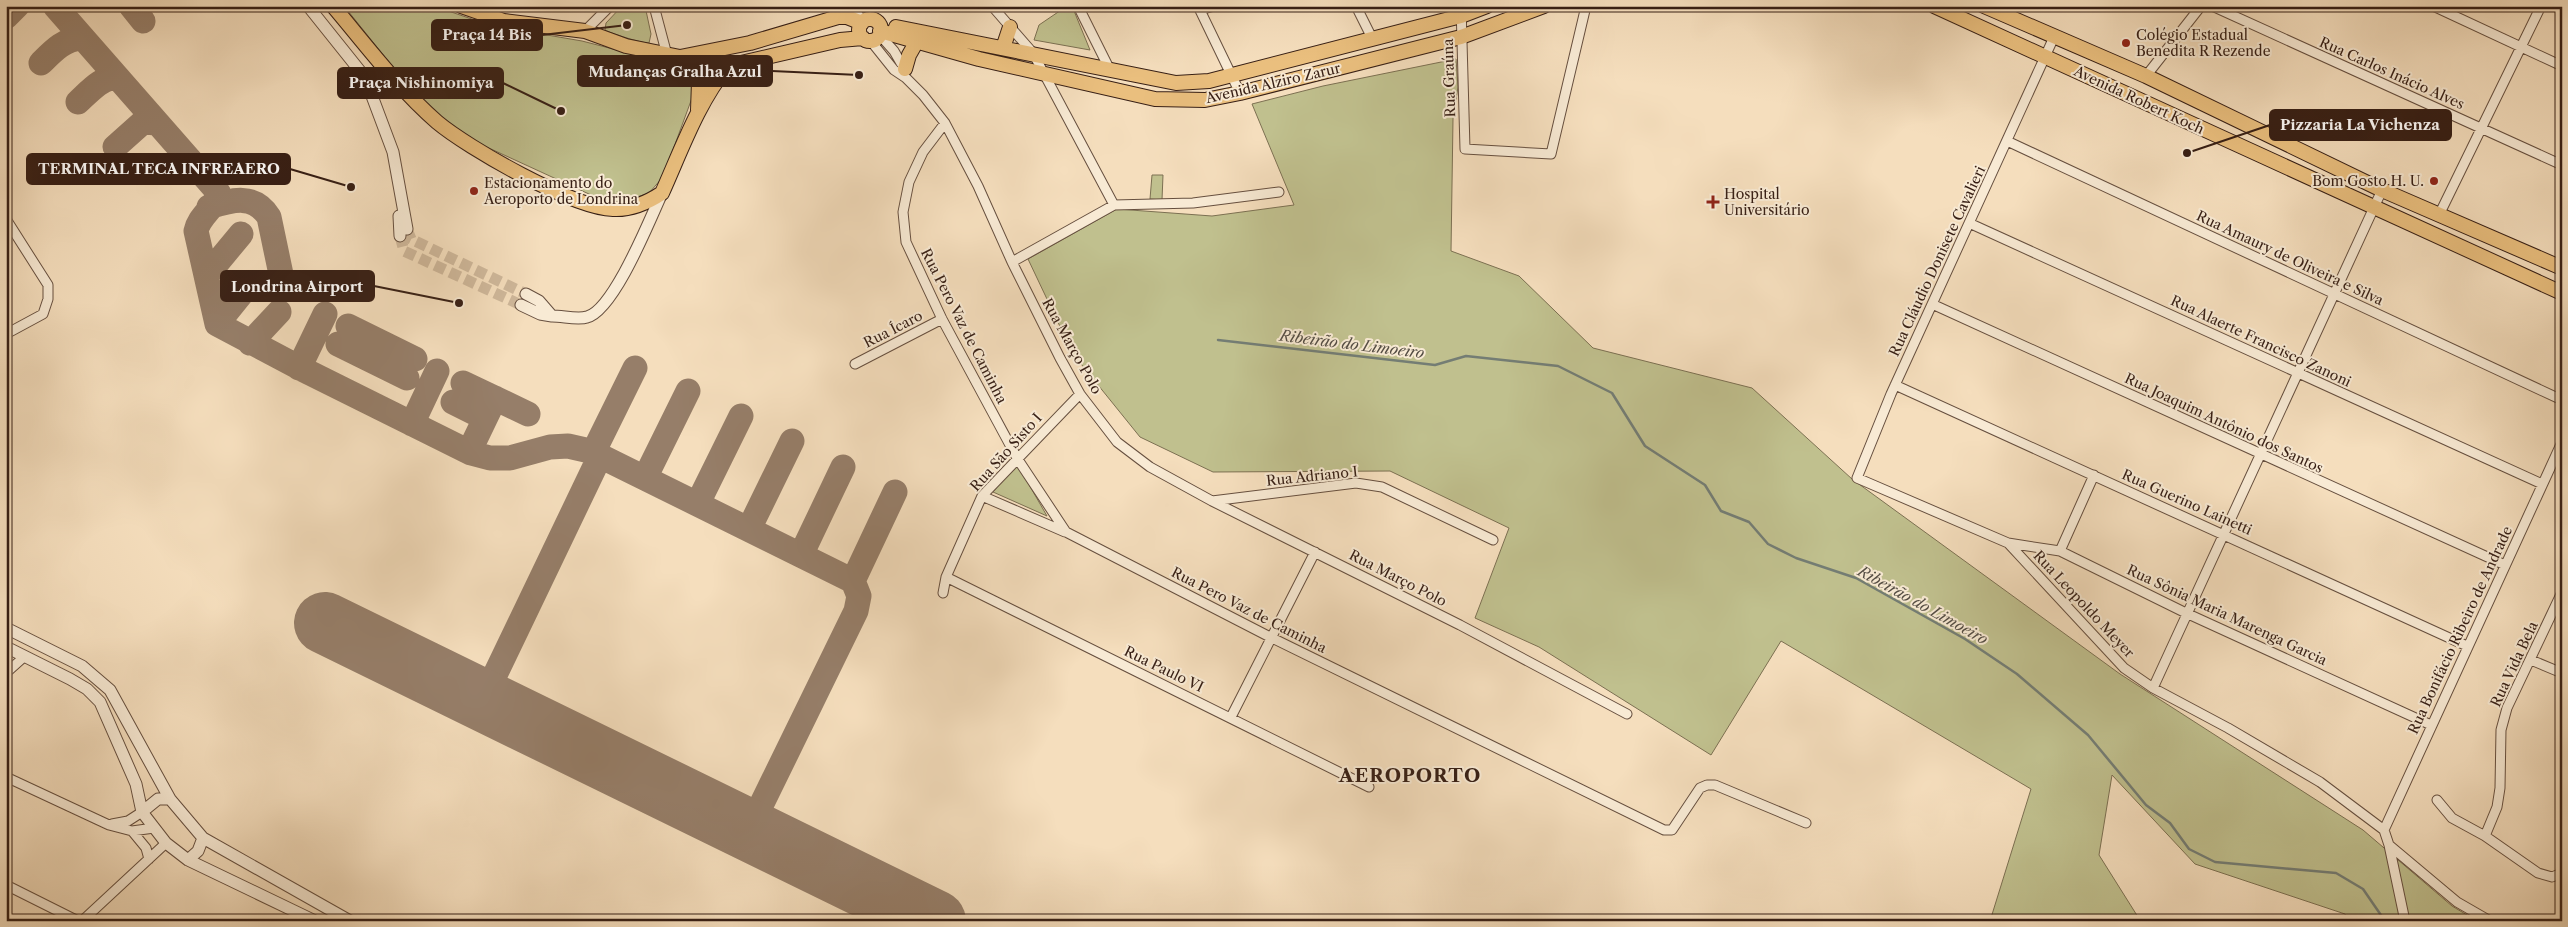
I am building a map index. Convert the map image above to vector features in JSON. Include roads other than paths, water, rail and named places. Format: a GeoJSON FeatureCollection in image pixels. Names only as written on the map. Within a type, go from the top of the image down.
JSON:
{"type":"FeatureCollection","features":[{"type":"Feature","properties":{"kind":"main road"},"geometry":{"type":"LineString","coordinates":[[333,6],[424,109],[444,127],[472,146],[587,205],[611,209],[629,208],[662,193],[698,114],[717,79],[728,66],[874,33]]}},
{"type":"Feature","properties":{"kind":"main road"},"geometry":{"type":"LineString","coordinates":[[461,6],[485,10],[504,21],[585,31],[626,46],[674,56],[750,43],[838,17],[847,17],[862,22],[859,32],[874,33]]}},
{"type":"Feature","properties":{"kind":"main road","name":"Avenida Alziro Zarur"},"geometry":{"type":"LineString","coordinates":[[874,33],[1003,48],[1176,82],[1209,81],[1373,40],[1461,11],[1487,6]]}},
{"type":"Feature","properties":{"kind":"main road","name":"Avenida Alziro Zarur"},"geometry":{"type":"LineString","coordinates":[[874,33],[917,41],[979,59],[1155,99],[1205,100],[1240,93],[1462,37],[1544,6]]}},
{"type":"Feature","properties":{"kind":"main road","name":"Avenida Robert Koch"},"geometry":{"type":"LineString","coordinates":[[1934,6],[2562,293]]}},
{"type":"Feature","properties":{"kind":"main road","name":"Avenida Robert Koch"},"geometry":{"type":"LineString","coordinates":[[1984,6],[2007,11],[2054,36],[2146,76],[2382,190],[2562,268]]}},
{"type":"Feature","properties":{"kind":"main road"},"geometry":{"type":"LineString","coordinates":[[1003,48],[1010,27]]}},
{"type":"Feature","properties":{"kind":"main road"},"geometry":{"type":"LineString","coordinates":[[905,73],[909,55],[917,41]]}},
{"type":"Feature","properties":{"kind":"main road"},"geometry":{"type":"LineString","coordinates":[[750,43],[754,60]]}},
{"type":"Feature","properties":{"kind":"main road"},"geometry":{"type":"LineString","coordinates":[[674,56],[699,82],[698,114]]}},
{"type":"Feature","properties":{"kind":"street"},"geometry":{"type":"LineString","coordinates":[[308,6],[366,80],[393,152],[404,232]]}},
{"type":"Feature","properties":{"kind":"street"},"geometry":{"type":"LineString","coordinates":[[585,31],[610,6]]}},
{"type":"Feature","properties":{"kind":"street"},"geometry":{"type":"LineString","coordinates":[[654,6],[674,56]]}},
{"type":"Feature","properties":{"kind":"street"},"geometry":{"type":"LineString","coordinates":[[849,6],[862,22]]}},
{"type":"Feature","properties":{"kind":"street"},"geometry":{"type":"LineString","coordinates":[[992,6],[1033,53],[1114,205]]}},
{"type":"Feature","properties":{"kind":"street"},"geometry":{"type":"LineString","coordinates":[[1078,6],[1110,70]]}},
{"type":"Feature","properties":{"kind":"street"},"geometry":{"type":"LineString","coordinates":[[1214,6],[1199,8],[1230,76],[1240,93]]}},
{"type":"Feature","properties":{"kind":"street"},"geometry":{"type":"LineString","coordinates":[[1356,6],[1373,40]]}},
{"type":"Feature","properties":{"kind":"street","name":"Rua Graúna"},"geometry":{"type":"LineString","coordinates":[[1461,11],[1464,149],[1551,154],[1586,6]]}},
{"type":"Feature","properties":{"kind":"street"},"geometry":{"type":"LineString","coordinates":[[2146,76],[2201,6]]}},
{"type":"Feature","properties":{"kind":"street","name":"Rua Carlos Inácio Alves"},"geometry":{"type":"LineString","coordinates":[[2212,6],[2562,164]]}},
{"type":"Feature","properties":{"kind":"street"},"geometry":{"type":"LineString","coordinates":[[2432,6],[2562,66]]}},
{"type":"Feature","properties":{"kind":"street"},"geometry":{"type":"LineString","coordinates":[[2439,215],[2541,6]]}},
{"type":"Feature","properties":{"kind":"street","name":"Rua Março Polo"},"geometry":{"type":"LineString","coordinates":[[874,33],[894,70],[905,73],[945,123],[978,186],[1012,262],[1080,394],[1117,442],[1150,467],[1212,501],[1460,625],[1627,714]]}},
{"type":"Feature","properties":{"kind":"street","name":"Rua Cláudio Donisete Cavalieri"},"geometry":{"type":"LineString","coordinates":[[1857,478],[1932,304],[2054,36]]}},
{"type":"Feature","properties":{"kind":"street","name":"Rua Pero Vaz de Caminha"},"geometry":{"type":"LineString","coordinates":[[945,123],[919,159],[909,182],[903,212],[906,242],[942,319],[1018,458],[1066,532]]}},
{"type":"Feature","properties":{"kind":"street","name":"Rua Amaury de Oliveira e Silva"},"geometry":{"type":"LineString","coordinates":[[2006,141],[2562,400]]}},
{"type":"Feature","properties":{"kind":"street"},"geometry":{"type":"LineString","coordinates":[[2152,688],[2382,190]]}},
{"type":"Feature","properties":{"kind":"street"},"geometry":{"type":"LineString","coordinates":[[1012,262],[1114,205],[1193,203],[1279,192]]}},
{"type":"Feature","properties":{"kind":"street"},"geometry":{"type":"LineString","coordinates":[[521,305],[540,314],[588,317],[605,303],[617,286],[662,193]]}},
{"type":"Feature","properties":{"kind":"street"},"geometry":{"type":"LineString","coordinates":[[6,219],[48,285],[48,299],[42,314],[6,334]]}},
{"type":"Feature","properties":{"kind":"street","name":"Rua Alaerte Francisco Zanoni"},"geometry":{"type":"LineString","coordinates":[[1969,223],[2542,484]]}},
{"type":"Feature","properties":{"kind":"street"},"geometry":{"type":"LineString","coordinates":[[526,294],[539,301],[552,316]]}},
{"type":"Feature","properties":{"kind":"street","name":"Rua Joaquim Antônio dos Santos"},"geometry":{"type":"LineString","coordinates":[[1932,304],[2505,565]]}},
{"type":"Feature","properties":{"kind":"street","name":"Rua Ícaro"},"geometry":{"type":"LineString","coordinates":[[855,364],[942,319]]}},
{"type":"Feature","properties":{"kind":"street","name":"Rua Guerino Lainetti"},"geometry":{"type":"LineString","coordinates":[[1896,385],[2467,646]]}},
{"type":"Feature","properties":{"kind":"street","name":"Rua São Sisto I"},"geometry":{"type":"LineString","coordinates":[[943,592],[946,578],[982,496],[1080,394]]}},
{"type":"Feature","properties":{"kind":"street","name":"Rua Bonifácio Ribeiro de Andrade"},"geometry":{"type":"LineString","coordinates":[[2384,830],[2562,442]]}},
{"type":"Feature","properties":{"kind":"street"},"geometry":{"type":"LineString","coordinates":[[2060,551],[2094,475]]}},
{"type":"Feature","properties":{"kind":"street","name":"Rua Leopoldo Meyer"},"geometry":{"type":"LineString","coordinates":[[1857,478],[2008,543],[2124,668],[2152,688],[2228,728],[2320,782],[2384,830]]}},
{"type":"Feature","properties":{"kind":"street","name":"Rua Adriano I"},"geometry":{"type":"LineString","coordinates":[[1212,501],[1356,483],[1382,486],[1493,540]]}},
{"type":"Feature","properties":{"kind":"street","name":"Rua Pero Vaz de Caminha"},"geometry":{"type":"LineString","coordinates":[[982,496],[1066,532],[1270,637],[1421,709],[1664,830],[1672,830],[1700,788],[1707,785],[1715,785],[1806,823]]}},
{"type":"Feature","properties":{"kind":"street","name":"Rua Sônia Maria Marenga Garcia"},"geometry":{"type":"LineString","coordinates":[[2008,543],[2060,551],[2186,613],[2431,725]]}},
{"type":"Feature","properties":{"kind":"street"},"geometry":{"type":"LineString","coordinates":[[1232,717],[1270,637],[1315,552]]}},
{"type":"Feature","properties":{"kind":"street","name":"Rua Paulo VI"},"geometry":{"type":"LineString","coordinates":[[946,578],[1232,717],[1369,787]]}},
{"type":"Feature","properties":{"kind":"street","name":"Rua Vida Bela"},"geometry":{"type":"LineString","coordinates":[[2485,836],[2497,807],[2500,788],[2501,730],[2507,708],[2562,592]]}},
{"type":"Feature","properties":{"kind":"street"},"geometry":{"type":"LineString","coordinates":[[6,628],[82,666],[110,690],[170,799],[203,838],[350,921]]}},
{"type":"Feature","properties":{"kind":"street"},"geometry":{"type":"LineString","coordinates":[[6,647],[78,684],[100,702],[136,784],[142,812],[166,843],[188,860],[315,921]]}},
{"type":"Feature","properties":{"kind":"street"},"geometry":{"type":"LineString","coordinates":[[6,673],[25,656]]}},
{"type":"Feature","properties":{"kind":"street"},"geometry":{"type":"LineString","coordinates":[[2531,660],[2562,673]]}},
{"type":"Feature","properties":{"kind":"street"},"geometry":{"type":"LineString","coordinates":[[6,777],[109,825],[132,831],[154,828]]}},
{"type":"Feature","properties":{"kind":"street"},"geometry":{"type":"LineString","coordinates":[[109,825],[128,820],[158,799],[170,799]]}},
{"type":"Feature","properties":{"kind":"street"},"geometry":{"type":"LineString","coordinates":[[2437,800],[2452,818],[2485,836],[2538,873],[2552,877],[2562,873]]}},
{"type":"Feature","properties":{"kind":"street"},"geometry":{"type":"LineString","coordinates":[[2384,830],[2405,921]]}},
{"type":"Feature","properties":{"kind":"street"},"geometry":{"type":"LineString","coordinates":[[132,831],[146,848],[149,860]]}},
{"type":"Feature","properties":{"kind":"street"},"geometry":{"type":"LineString","coordinates":[[188,860],[198,852],[203,838]]}},
{"type":"Feature","properties":{"kind":"street"},"geometry":{"type":"LineString","coordinates":[[82,921],[166,843]]}},
{"type":"Feature","properties":{"kind":"street"},"geometry":{"type":"LineString","coordinates":[[2389,845],[2457,902],[2490,921]]}},
{"type":"Feature","properties":{"kind":"street"},"geometry":{"type":"LineString","coordinates":[[6,885],[78,921]]}},
{"type":"Feature","properties":{"kind":"waterway","name":"Ribeirão do Limoeiro"},"geometry":{"type":"LineString","coordinates":[[1218,340],[1435,365],[1466,356],[1558,366],[1612,393],[1645,446],[1705,485],[1721,511],[1749,522],[1768,544],[1796,558],[1856,578],[1965,639],[2017,674],[2088,735],[2146,805],[2170,823],[2189,849],[2215,862],[2336,873],[2363,889],[2385,921]]}},
{"type":"Feature","properties":{"kind":"tunnel"},"geometry":{"type":"LineString","coordinates":[[407,229],[411,239],[526,294]]}},
{"type":"Feature","properties":{"kind":"tunnel"},"geometry":{"type":"LineString","coordinates":[[400,236],[404,251],[521,305]]}},
{"type":"Feature","properties":{"kind":"place","name":"Praça 14 Bis"},"geometry":{"type":"Point","coordinates":[627,25]}},
{"type":"Feature","properties":{"kind":"place","name":"Colégio Estadual Benedita R Rezende"},"geometry":{"type":"Point","coordinates":[2126,43]}},
{"type":"Feature","properties":{"kind":"place","name":"Mudanças Gralha Azul"},"geometry":{"type":"Point","coordinates":[859,75]}},
{"type":"Feature","properties":{"kind":"place","name":"Praça Nishinomiya"},"geometry":{"type":"Point","coordinates":[561,111]}},
{"type":"Feature","properties":{"kind":"place","name":"Pizzaria La Vichenza"},"geometry":{"type":"Point","coordinates":[2187,153]}},
{"type":"Feature","properties":{"kind":"place","name":"Bom Gosto H. U."},"geometry":{"type":"Point","coordinates":[2434,181]}},
{"type":"Feature","properties":{"kind":"place","name":"TERMINAL TECA INFREAERO"},"geometry":{"type":"Point","coordinates":[351,187]}},
{"type":"Feature","properties":{"kind":"place","name":"Estacionamento do Aeroporto de Londrina"},"geometry":{"type":"Point","coordinates":[474,191]}},
{"type":"Feature","properties":{"kind":"place","name":"Hospital Universitário"},"geometry":{"type":"Point","coordinates":[1713,202]}},
{"type":"Feature","properties":{"kind":"place","name":"Londrina Airport"},"geometry":{"type":"Point","coordinates":[459,303]}},
{"type":"Feature","properties":{"kind":"district","name":"AEROPORTO"},"geometry":{"type":"Point","coordinates":[1410,775]}}]}
